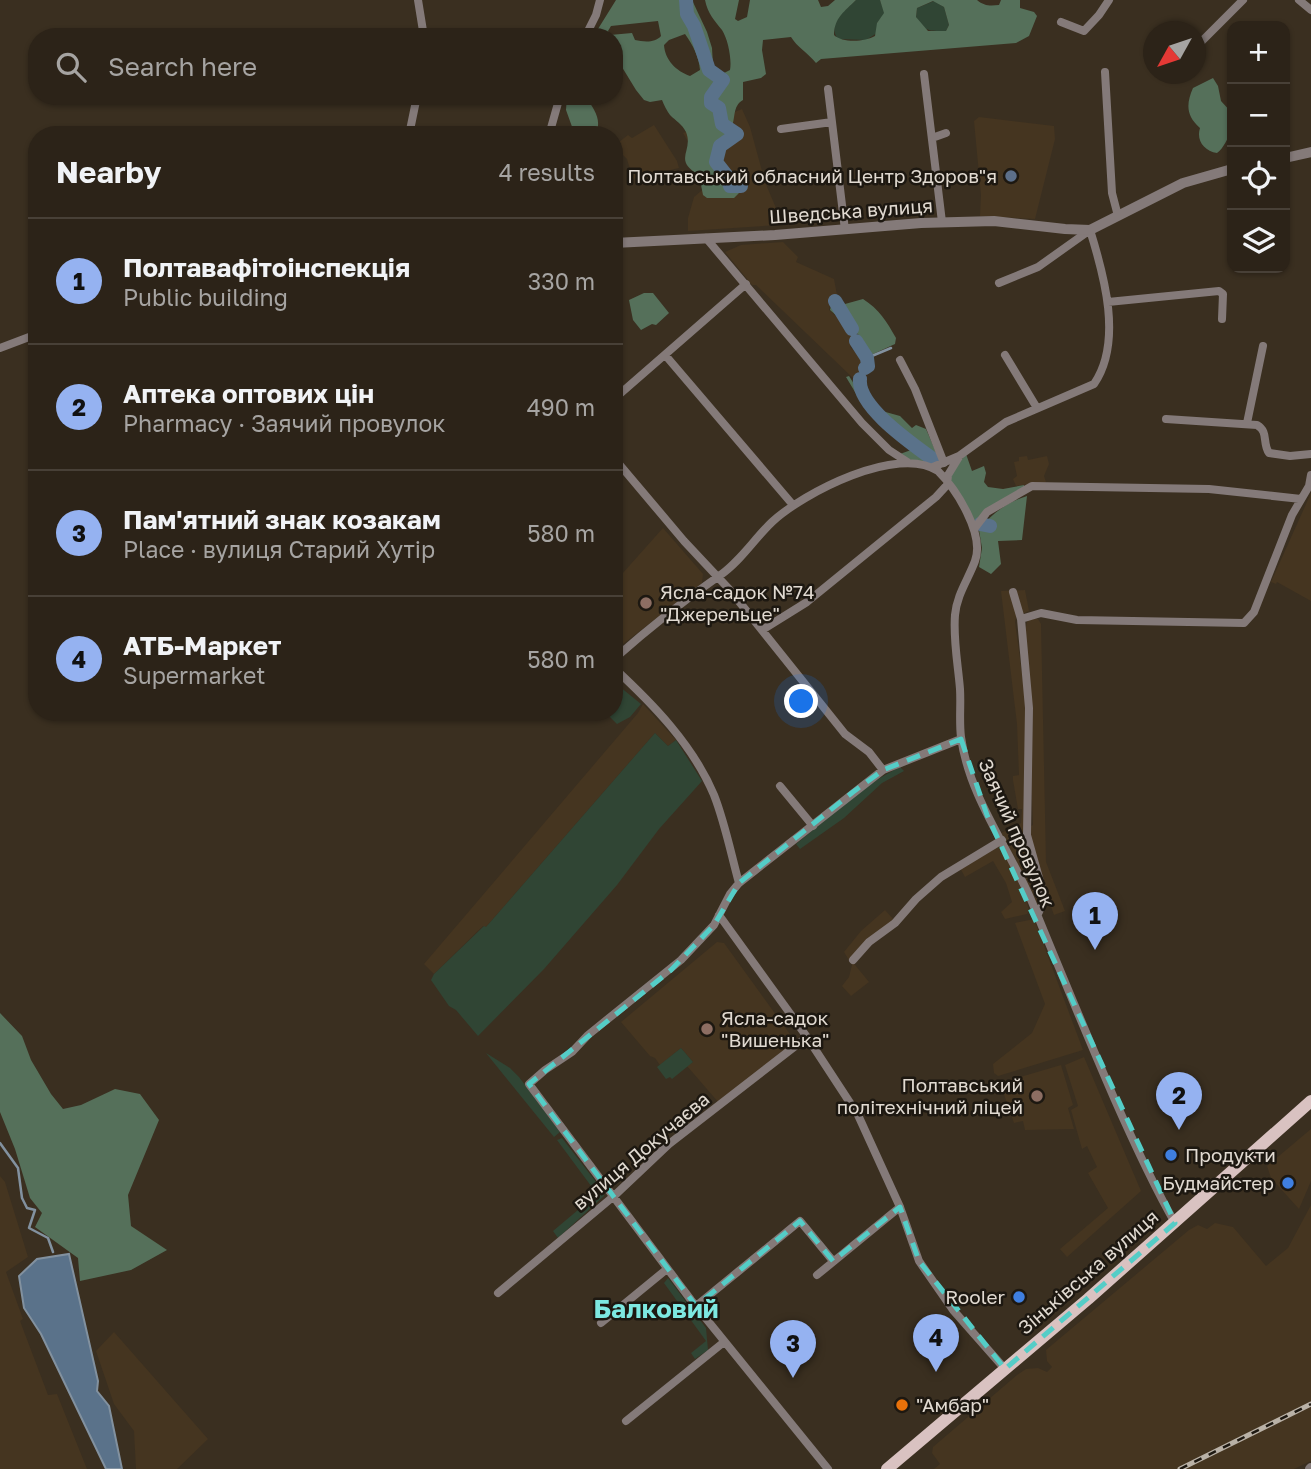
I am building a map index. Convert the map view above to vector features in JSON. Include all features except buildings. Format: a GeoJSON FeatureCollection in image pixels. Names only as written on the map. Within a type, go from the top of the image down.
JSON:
{"type":"FeatureCollection","features":[{"type":"Feature","properties":{"kind":"main road","name":"Зіньківська вулиця"},"geometry":{"type":"LineString","coordinates":[[887,1469],[1175,1223],[1311,1101]]}},
{"type":"Feature","properties":{"kind":"street"},"geometry":{"type":"LineString","coordinates":[[418,0],[423,28]]}},
{"type":"Feature","properties":{"kind":"street"},"geometry":{"type":"LineString","coordinates":[[590,28],[600,0]]}},
{"type":"Feature","properties":{"kind":"street"},"geometry":{"type":"LineString","coordinates":[[1061,22],[1084,31],[1109,0]]}},
{"type":"Feature","properties":{"kind":"street"},"geometry":{"type":"LineString","coordinates":[[1206,37],[1242,0]]}},
{"type":"Feature","properties":{"kind":"street"},"geometry":{"type":"LineString","coordinates":[[1298,0],[1311,10]]}},
{"type":"Feature","properties":{"kind":"street"},"geometry":{"type":"LineString","coordinates":[[1105,72],[1112,193],[1118,216]]}},
{"type":"Feature","properties":{"kind":"street"},"geometry":{"type":"LineString","coordinates":[[924,74],[942,222]]}},
{"type":"Feature","properties":{"kind":"street"},"geometry":{"type":"LineString","coordinates":[[828,89],[845,230]]}},
{"type":"Feature","properties":{"kind":"street"},"geometry":{"type":"LineString","coordinates":[[411,126],[415,105]]}},
{"type":"Feature","properties":{"kind":"street"},"geometry":{"type":"LineString","coordinates":[[552,126],[557,105]]}},
{"type":"Feature","properties":{"kind":"street"},"geometry":{"type":"LineString","coordinates":[[781,129],[832,122]]}},
{"type":"Feature","properties":{"kind":"street"},"geometry":{"type":"LineString","coordinates":[[932,138],[946,133]]}},
{"type":"Feature","properties":{"kind":"street"},"geometry":{"type":"LineString","coordinates":[[1290,157],[1311,152]]}},
{"type":"Feature","properties":{"kind":"street"},"geometry":{"type":"LineString","coordinates":[[999,283],[1038,267],[1090,230],[1183,183],[1227,170]]}},
{"type":"Feature","properties":{"kind":"street","name":"Шведська вулиця"},"geometry":{"type":"LineString","coordinates":[[623,243],[942,222],[994,221],[1090,230]]}},
{"type":"Feature","properties":{"kind":"street"},"geometry":{"type":"LineString","coordinates":[[623,651],[662,618],[718,577],[772,522],[793,505],[849,476],[877,467],[909,463],[933,467],[944,463],[959,456],[996,428],[1091,386],[1097,379],[1107,345],[1108,302],[1090,230]]}},
{"type":"Feature","properties":{"kind":"street"},"geometry":{"type":"LineString","coordinates":[[706,238],[862,423],[889,450],[909,463]]}},
{"type":"Feature","properties":{"kind":"street"},"geometry":{"type":"LineString","coordinates":[[623,392],[746,284]]}},
{"type":"Feature","properties":{"kind":"street"},"geometry":{"type":"LineString","coordinates":[[1108,302],[1220,291],[1223,294],[1223,320]]}},
{"type":"Feature","properties":{"kind":"street"},"geometry":{"type":"LineString","coordinates":[[0,348],[28,337]]}},
{"type":"Feature","properties":{"kind":"street"},"geometry":{"type":"LineString","coordinates":[[1247,423],[1263,346]]}},
{"type":"Feature","properties":{"kind":"street"},"geometry":{"type":"LineString","coordinates":[[1005,355],[1037,408]]}},
{"type":"Feature","properties":{"kind":"street"},"geometry":{"type":"LineString","coordinates":[[666,356],[793,505]]}},
{"type":"Feature","properties":{"kind":"street"},"geometry":{"type":"LineString","coordinates":[[900,359],[915,389],[944,463]]}},
{"type":"Feature","properties":{"kind":"street"},"geometry":{"type":"LineString","coordinates":[[1167,419],[1257,425],[1264,430],[1266,450],[1269,453],[1290,456],[1311,454]]}},
{"type":"Feature","properties":{"kind":"street"},"geometry":{"type":"LineString","coordinates":[[762,630],[807,602],[936,497],[948,482],[948,475],[959,456]]}},
{"type":"Feature","properties":{"kind":"street","name":"Заячий провулок"},"geometry":{"type":"LineString","coordinates":[[933,467],[948,482],[974,529],[977,543],[976,560],[960,591],[955,613],[954,638],[960,692],[961,739],[984,808],[1037,916],[1148,1174],[1175,1223]]}},
{"type":"Feature","properties":{"kind":"street"},"geometry":{"type":"LineString","coordinates":[[623,469],[718,577],[845,734],[869,752],[883,770]]}},
{"type":"Feature","properties":{"kind":"street"},"geometry":{"type":"LineString","coordinates":[[1021,619],[1041,613],[1077,620],[1244,623],[1254,612],[1301,499],[1309,486],[1311,475]]}},
{"type":"Feature","properties":{"kind":"street"},"geometry":{"type":"LineString","coordinates":[[974,529],[987,512],[1026,488],[1040,486],[1209,489],[1301,499]]}},
{"type":"Feature","properties":{"kind":"street"},"geometry":{"type":"LineString","coordinates":[[1013,592],[1021,619],[1029,708],[1027,835],[1045,899],[1037,916]]}},
{"type":"Feature","properties":{"kind":"street"},"geometry":{"type":"LineString","coordinates":[[623,677],[667,722],[705,775],[722,817],[739,883]]}},
{"type":"Feature","properties":{"kind":"street"},"geometry":{"type":"LineString","coordinates":[[828,1469],[667,1269],[529,1084],[671,970],[715,925],[730,894],[739,883],[883,770],[961,739]]}},
{"type":"Feature","properties":{"kind":"street"},"geometry":{"type":"LineString","coordinates":[[780,786],[813,825]]}},
{"type":"Feature","properties":{"kind":"street"},"geometry":{"type":"LineString","coordinates":[[853,960],[869,942],[895,923],[920,895],[941,877],[1002,840]]}},
{"type":"Feature","properties":{"kind":"street"},"geometry":{"type":"LineString","coordinates":[[719,915],[807,1037],[858,1115],[900,1207],[919,1261],[953,1310],[1005,1369]]}},
{"type":"Feature","properties":{"kind":"street","name":"вулиця Докучаєва"},"geometry":{"type":"LineString","coordinates":[[498,1293],[614,1196],[669,1144],[807,1037]]}},
{"type":"Feature","properties":{"kind":"street"},"geometry":{"type":"LineString","coordinates":[[817,1275],[900,1207]]}},
{"type":"Feature","properties":{"kind":"street"},"geometry":{"type":"LineString","coordinates":[[696,1306],[800,1221],[833,1261]]}},
{"type":"Feature","properties":{"kind":"street"},"geometry":{"type":"LineString","coordinates":[[601,1323],[667,1269]]}},
{"type":"Feature","properties":{"kind":"street"},"geometry":{"type":"LineString","coordinates":[[626,1421],[724,1342]]}},
{"type":"Feature","properties":{"kind":"highlighted area"},"geometry":{"type":"Polygon","coordinates":[[[961,739],[987,815],[1175,1223],[1005,1369],[919,1261],[900,1207],[833,1261],[800,1221],[696,1306],[529,1084],[671,970],[714,925],[739,883],[853,792],[883,770],[961,739]]]}},
{"type":"Feature","properties":{"kind":"shaded area"},"geometry":{"type":"Polygon","coordinates":[[[742,109],[776,208],[778,225],[688,231],[688,218],[694,197],[707,186],[683,133],[742,109]]]}},
{"type":"Feature","properties":{"kind":"shaded area"},"geometry":{"type":"Polygon","coordinates":[[[979,117],[1054,126],[1055,139],[1035,219],[980,216],[981,195],[974,121],[979,117]]]}},
{"type":"Feature","properties":{"kind":"shaded area"},"geometry":{"type":"Polygon","coordinates":[[[654,125],[679,168],[633,179],[627,159],[623,155],[623,139],[628,135],[632,138],[654,125]]]}},
{"type":"Feature","properties":{"kind":"shaded area"},"geometry":{"type":"Polygon","coordinates":[[[783,242],[798,257],[796,262],[834,279],[837,295],[831,301],[829,310],[859,336],[850,347],[867,363],[864,368],[869,372],[862,380],[855,380],[756,285],[752,285],[725,252],[741,245],[783,242]]]}},
{"type":"Feature","properties":{"kind":"shaded area"},"geometry":{"type":"Polygon","coordinates":[[[1027,456],[1028,460],[1047,456],[1049,464],[1044,476],[1046,482],[1016,486],[1013,479],[1017,476],[1014,462],[1019,461],[1019,457],[1027,456]]]}},
{"type":"Feature","properties":{"kind":"shaded area"},"geometry":{"type":"Polygon","coordinates":[[[1311,493],[1311,601],[1277,582],[1271,582],[1311,493]]]}},
{"type":"Feature","properties":{"kind":"shaded area","name":"Ясла-садок №74 \"Джерельце\""},"geometry":{"type":"Polygon","coordinates":[[[663,528],[703,574],[702,583],[623,644],[623,573],[663,528]]]}},
{"type":"Feature","properties":{"kind":"shaded area"},"geometry":{"type":"Polygon","coordinates":[[[1025,590],[1029,611],[1016,617],[1015,622],[1026,703],[1024,840],[1026,856],[1040,899],[1035,904],[1001,833],[1021,823],[1022,809],[1018,809],[1013,780],[1013,776],[1019,775],[1017,724],[1001,591],[1025,590]]]}},
{"type":"Feature","properties":{"kind":"shaded area"},"geometry":{"type":"Polygon","coordinates":[[[1028,618],[1038,619],[1041,624],[1046,862],[1065,911],[1054,915],[1037,867],[1030,835],[1033,825],[1025,631],[1028,618]]]}},
{"type":"Feature","properties":{"kind":"shaded area"},"geometry":{"type":"Polygon","coordinates":[[[643,704],[676,740],[668,746],[655,733],[486,927],[483,926],[434,974],[424,964],[643,704]]]}},
{"type":"Feature","properties":{"kind":"shaded area"},"geometry":{"type":"Polygon","coordinates":[[[1002,845],[1027,902],[1027,914],[1005,919],[1001,912],[1012,902],[1006,883],[993,861],[965,877],[959,866],[1002,845]]]}},
{"type":"Feature","properties":{"kind":"shaded area"},"geometry":{"type":"Polygon","coordinates":[[[885,910],[894,920],[851,960],[869,982],[851,996],[842,986],[849,977],[852,965],[844,952],[861,931],[885,910]]]}},
{"type":"Feature","properties":{"kind":"shaded area"},"geometry":{"type":"Polygon","coordinates":[[[1034,919],[1083,1050],[998,1076],[994,1073],[993,1064],[1032,1033],[1045,1004],[1015,923],[1034,919]]]}},
{"type":"Feature","properties":{"kind":"shaded area","name":"Ясла-садок \"Вишенька\""},"geometry":{"type":"Polygon","coordinates":[[[717,942],[724,943],[792,1037],[789,1049],[719,1103],[687,1066],[693,1062],[681,1048],[660,1065],[621,1022],[717,942]]]}},
{"type":"Feature","properties":{"kind":"shaded area"},"geometry":{"type":"Polygon","coordinates":[[[1084,1057],[1141,1191],[1067,1257],[1060,1249],[1108,1208],[1088,1173],[1097,1167],[1087,1146],[1082,1149],[1071,1110],[1078,1106],[1065,1065],[1084,1057]]]}},
{"type":"Feature","properties":{"kind":"shaded area","name":"Полтавський політехнічний ліцей"},"geometry":{"type":"Polygon","coordinates":[[[1061,1065],[1073,1105],[1068,1108],[1074,1129],[1025,1130],[1023,1121],[1014,1123],[1000,1083],[1061,1065]]]}},
{"type":"Feature","properties":{"kind":"shaded area"},"geometry":{"type":"Polygon","coordinates":[[[1311,1129],[1311,1181],[1299,1209],[1271,1178],[1267,1166],[1311,1129]]]}},
{"type":"Feature","properties":{"kind":"shaded area"},"geometry":{"type":"Polygon","coordinates":[[[0,1176],[5,1182],[28,1257],[6,1272],[23,1319],[20,1321],[48,1395],[57,1394],[87,1469],[0,1469],[0,1176]]]}},
{"type":"Feature","properties":{"kind":"shaded area"},"geometry":{"type":"Polygon","coordinates":[[[1311,1205],[1311,1461],[1294,1469],[934,1469],[940,1464],[932,1453],[933,1447],[1026,1369],[1038,1368],[1047,1372],[1052,1367],[1047,1361],[1046,1350],[1189,1230],[1198,1225],[1207,1229],[1215,1223],[1233,1227],[1266,1266],[1288,1248],[1311,1205]]]}},
{"type":"Feature","properties":{"kind":"shaded area"},"geometry":{"type":"Polygon","coordinates":[[[114,1332],[208,1439],[177,1469],[136,1469],[134,1431],[114,1404],[96,1351],[114,1332]]]}},
{"type":"Feature","properties":{"kind":"green space"},"geometry":{"type":"Polygon","coordinates":[[[616,0],[692,0],[707,32],[713,65],[722,74],[730,70],[729,50],[724,34],[705,0],[739,0],[735,19],[738,21],[747,17],[750,0],[818,0],[821,7],[828,6],[835,0],[856,0],[844,11],[834,29],[834,35],[838,38],[854,41],[875,36],[877,23],[884,13],[880,0],[977,0],[985,4],[999,5],[1001,0],[1020,0],[1020,8],[1034,12],[1037,16],[1029,36],[1016,43],[821,59],[816,63],[791,37],[763,40],[766,74],[761,78],[743,82],[743,100],[736,109],[731,129],[718,143],[712,156],[717,175],[724,184],[739,193],[734,198],[707,198],[703,195],[699,175],[691,170],[685,160],[688,145],[686,132],[670,115],[662,100],[644,100],[623,69],[623,34],[632,33],[635,40],[653,41],[661,36],[658,21],[599,28],[616,0]],[[933,1],[917,8],[916,17],[928,31],[946,31],[949,25],[944,7],[933,1]],[[685,34],[669,40],[664,45],[669,60],[676,68],[690,76],[700,70],[695,51],[685,34]]]}},
{"type":"Feature","properties":{"kind":"green space"},"geometry":{"type":"Polygon","coordinates":[[[856,0],[880,0],[885,13],[877,23],[877,33],[866,40],[838,39],[834,28],[836,22],[856,0]]]}},
{"type":"Feature","properties":{"kind":"green space"},"geometry":{"type":"Polygon","coordinates":[[[934,1],[944,7],[949,25],[946,31],[928,30],[916,17],[917,8],[934,1]]]}},
{"type":"Feature","properties":{"kind":"green space"},"geometry":{"type":"Polygon","coordinates":[[[1213,78],[1221,101],[1227,108],[1227,140],[1217,153],[1202,144],[1199,137],[1200,128],[1192,119],[1189,110],[1193,88],[1206,84],[1213,78]]]}},
{"type":"Feature","properties":{"kind":"green space"},"geometry":{"type":"Polygon","coordinates":[[[566,105],[591,105],[598,119],[598,126],[572,126],[566,105]]]}},
{"type":"Feature","properties":{"kind":"green space"},"geometry":{"type":"Polygon","coordinates":[[[644,293],[653,293],[669,313],[656,325],[652,324],[641,330],[633,320],[629,300],[644,293]]]}},
{"type":"Feature","properties":{"kind":"green space"},"geometry":{"type":"Polygon","coordinates":[[[836,299],[845,304],[863,299],[869,303],[896,338],[895,344],[871,355],[870,360],[866,361],[856,344],[860,336],[830,310],[836,299]]]}},
{"type":"Feature","properties":{"kind":"green space"},"geometry":{"type":"Polygon","coordinates":[[[849,376],[882,411],[900,416],[912,428],[916,425],[926,429],[939,459],[919,462],[900,454],[911,450],[858,397],[846,377],[849,376]]]}},
{"type":"Feature","properties":{"kind":"green space"},"geometry":{"type":"Polygon","coordinates":[[[966,454],[972,471],[984,466],[984,482],[988,487],[1003,489],[1024,485],[976,523],[950,481],[950,473],[966,454]]]}},
{"type":"Feature","properties":{"kind":"green space"},"geometry":{"type":"Polygon","coordinates":[[[1027,496],[1022,540],[998,541],[1001,564],[991,574],[979,567],[982,548],[979,530],[1000,509],[1027,496]]]}},
{"type":"Feature","properties":{"kind":"green space"},"geometry":{"type":"Polygon","coordinates":[[[623,689],[641,704],[623,721],[623,689]]]}},
{"type":"Feature","properties":{"kind":"green space"},"geometry":{"type":"Polygon","coordinates":[[[655,733],[668,746],[676,740],[702,781],[544,969],[478,1036],[456,1010],[449,1006],[431,980],[434,974],[486,927],[655,733]]]}},
{"type":"Feature","properties":{"kind":"green space"},"geometry":{"type":"Polygon","coordinates":[[[900,767],[904,771],[882,783],[844,818],[800,849],[796,844],[859,793],[900,767]]]}},
{"type":"Feature","properties":{"kind":"green space"},"geometry":{"type":"Polygon","coordinates":[[[0,1013],[22,1036],[31,1060],[63,1109],[81,1105],[115,1089],[140,1094],[159,1120],[128,1195],[131,1226],[167,1250],[131,1270],[80,1281],[78,1258],[35,1227],[42,1213],[30,1198],[0,1112],[0,1013]]]}},
{"type":"Feature","properties":{"kind":"green space"},"geometry":{"type":"Polygon","coordinates":[[[681,1048],[693,1062],[672,1079],[666,1079],[657,1067],[681,1048]]]}},
{"type":"Feature","properties":{"kind":"green space"},"geometry":{"type":"Polygon","coordinates":[[[486,1053],[519,1077],[560,1132],[554,1137],[486,1053]]]}},
{"type":"Feature","properties":{"kind":"green space"},"geometry":{"type":"Polygon","coordinates":[[[562,1138],[603,1191],[604,1196],[558,1238],[553,1231],[597,1194],[557,1140],[562,1138]]]}},
{"type":"Feature","properties":{"kind":"green space"},"geometry":{"type":"Polygon","coordinates":[[[668,1278],[706,1328],[708,1350],[695,1359],[691,1353],[706,1341],[664,1283],[668,1278]]]}},
{"type":"Feature","properties":{"kind":"water"},"geometry":{"type":"Polygon","coordinates":[[[69,1254],[98,1381],[97,1391],[109,1406],[122,1469],[106,1469],[41,1334],[24,1308],[19,1276],[37,1259],[69,1254]]]}},
{"type":"Feature","properties":{"kind":"waterway"},"geometry":{"type":"LineString","coordinates":[[686,0],[687,14],[694,26],[709,70],[723,80],[711,97],[711,103],[719,108],[722,124],[737,134],[720,146],[716,162],[727,176],[730,186],[741,186]]}},
{"type":"Feature","properties":{"kind":"waterway"},"geometry":{"type":"LineString","coordinates":[[835,301],[852,329]]}},
{"type":"Feature","properties":{"kind":"waterway"},"geometry":{"type":"LineString","coordinates":[[856,341],[867,358],[868,366],[865,368]]}},
{"type":"Feature","properties":{"kind":"waterway"},"geometry":{"type":"LineString","coordinates":[[867,358],[891,348]]}},
{"type":"Feature","properties":{"kind":"waterway"},"geometry":{"type":"LineString","coordinates":[[860,379],[861,390],[877,413],[934,460]]}},
{"type":"Feature","properties":{"kind":"waterway"},"geometry":{"type":"LineString","coordinates":[[980,524],[990,526]]}},
{"type":"Feature","properties":{"kind":"waterway"},"geometry":{"type":"LineString","coordinates":[[0,1143],[18,1168],[22,1198],[27,1208],[35,1210],[29,1228],[48,1238],[53,1252]]}},
{"type":"Feature","properties":{"kind":"railway"},"geometry":{"type":"LineString","coordinates":[[1180,1469],[1311,1404]]}},
{"type":"Feature","properties":{"kind":"place","name":"Полтавський обласний Центр Здоров\"я"},"geometry":{"type":"Point","coordinates":[1011,176]}},
{"type":"Feature","properties":{"kind":"place","name":"Ясла-садок №74 \"Джерельце\""},"geometry":{"type":"Point","coordinates":[646,603]}},
{"type":"Feature","properties":{"kind":"place","name":"Полтавафітоінспекція"},"geometry":{"type":"Point","coordinates":[1095,950]}},
{"type":"Feature","properties":{"kind":"place","name":"Ясла-садок \"Вишенька\""},"geometry":{"type":"Point","coordinates":[707,1029]}},
{"type":"Feature","properties":{"kind":"place","name":"Полтавський політехнічний ліцей"},"geometry":{"type":"Point","coordinates":[1037,1096]}},
{"type":"Feature","properties":{"kind":"place","name":"Аптека оптових цін"},"geometry":{"type":"Point","coordinates":[1179,1130]}},
{"type":"Feature","properties":{"kind":"place","name":"Продукти"},"geometry":{"type":"Point","coordinates":[1171,1155]}},
{"type":"Feature","properties":{"kind":"place","name":"Будмайстер"},"geometry":{"type":"Point","coordinates":[1288,1183]}},
{"type":"Feature","properties":{"kind":"place","name":"Rooler"},"geometry":{"type":"Point","coordinates":[1019,1297]}},
{"type":"Feature","properties":{"kind":"place","name":"АТБ-Маркет"},"geometry":{"type":"Point","coordinates":[936,1372]}},
{"type":"Feature","properties":{"kind":"place","name":"Пам'ятний знак козакам"},"geometry":{"type":"Point","coordinates":[793,1378]}},
{"type":"Feature","properties":{"kind":"place","name":"\"Амбар\""},"geometry":{"type":"Point","coordinates":[902,1405]}},
{"type":"Feature","properties":{"kind":"district","name":"Балковий"},"geometry":{"type":"Point","coordinates":[656,1309]}}]}
